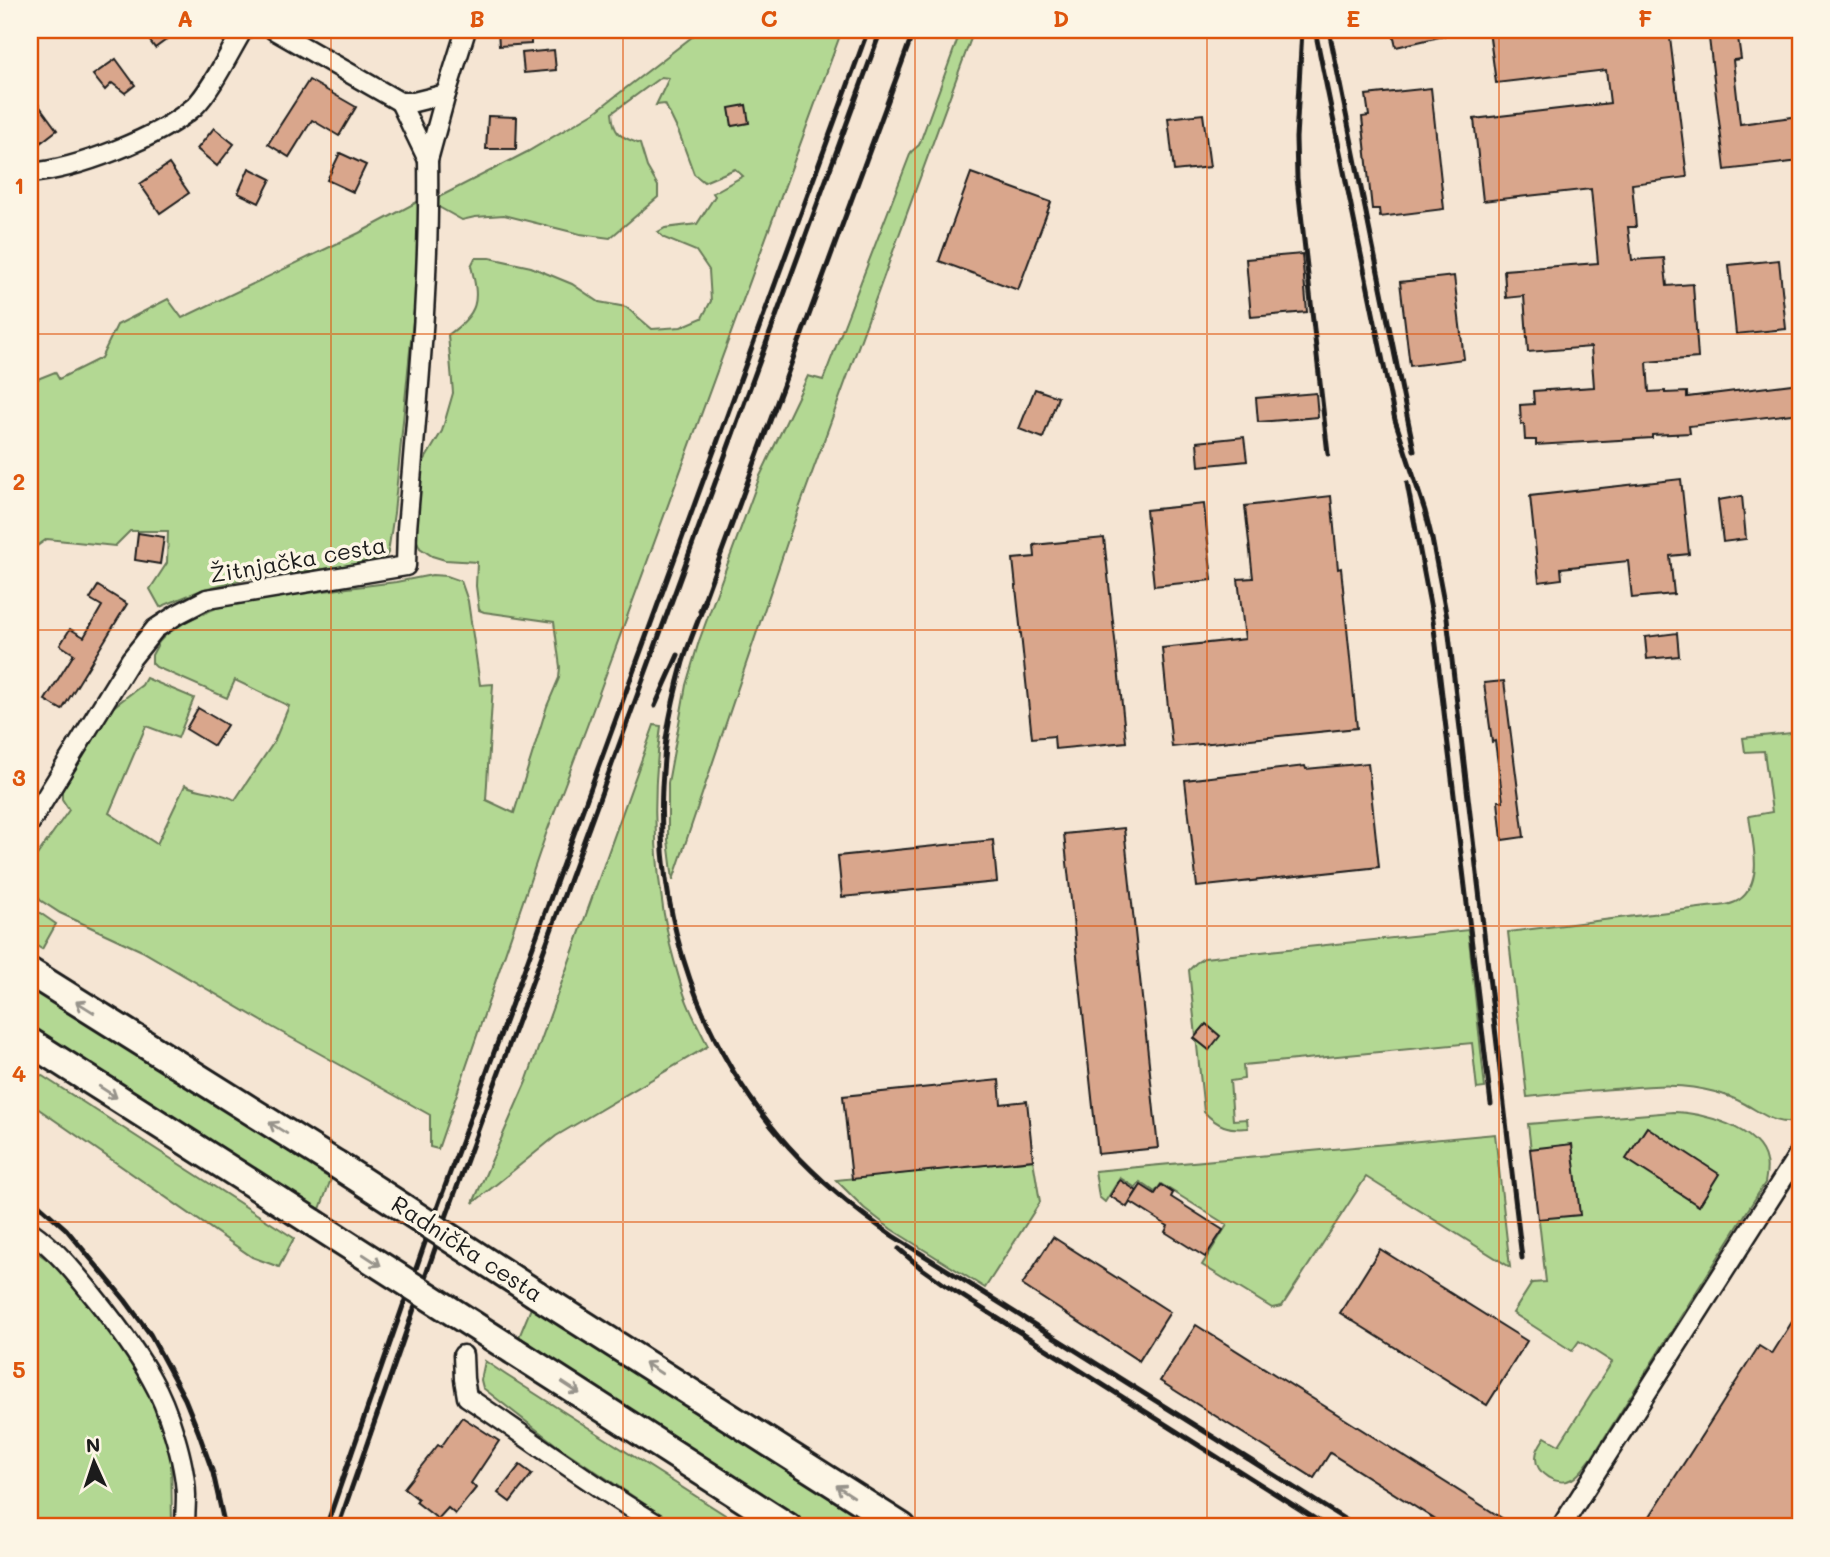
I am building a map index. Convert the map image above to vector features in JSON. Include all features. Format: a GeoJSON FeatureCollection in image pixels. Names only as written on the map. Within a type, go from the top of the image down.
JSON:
{"type":"FeatureCollection","features":[{"type":"Feature","properties":{"kind":"main road","name":"Radnička cesta"},"geometry":{"type":"LineString","coordinates":[[30,972],[336,1164],[902,1527]]}},
{"type":"Feature","properties":{"kind":"main road"},"geometry":{"type":"LineString","coordinates":[[30,1042],[788,1527]]}},
{"type":"Feature","properties":{"kind":"street"},"geometry":{"type":"LineString","coordinates":[[30,173],[81,163],[104,155],[159,130],[178,118],[205,93],[243,30]]}},
{"type":"Feature","properties":{"kind":"street"},"geometry":{"type":"LineString","coordinates":[[274,30],[400,102],[414,102],[446,94]]}},
{"type":"Feature","properties":{"kind":"street"},"geometry":{"type":"LineString","coordinates":[[428,160],[466,30]]}},
{"type":"Feature","properties":{"kind":"street"},"geometry":{"type":"LineString","coordinates":[[400,102],[428,160]]}},
{"type":"Feature","properties":{"kind":"street","name":"Žitnjačka cesta"},"geometry":{"type":"LineString","coordinates":[[30,823],[131,659],[155,629],[207,599],[406,566],[426,291],[428,160]]}},
{"type":"Feature","properties":{"kind":"street"},"geometry":{"type":"LineString","coordinates":[[1561,1527],[1800,1152]]}},
{"type":"Feature","properties":{"kind":"street"},"geometry":{"type":"LineString","coordinates":[[30,1231],[42,1239],[74,1272],[120,1330],[152,1379],[182,1466],[186,1493],[185,1527]]}},
{"type":"Feature","properties":{"kind":"street"},"geometry":{"type":"LineString","coordinates":[[463,1355],[467,1397],[662,1527]]}},
{"type":"Feature","properties":{"kind":"green space"},"geometry":{"type":"Polygon","coordinates":[[[701,30],[842,30],[546,834],[438,1149],[430,1147],[430,1115],[142,951],[60,913],[40,900],[30,881],[30,865],[69,810],[62,799],[62,791],[112,708],[142,685],[146,678],[194,698],[178,738],[146,726],[109,813],[157,844],[185,785],[235,800],[274,742],[289,706],[235,680],[227,698],[152,663],[152,655],[159,642],[173,627],[216,608],[251,600],[432,575],[461,581],[468,601],[480,685],[493,684],[486,800],[514,813],[547,706],[559,678],[554,622],[479,610],[477,562],[445,560],[432,556],[420,548],[416,539],[414,509],[421,466],[442,431],[453,393],[448,335],[466,320],[475,305],[476,288],[471,266],[475,258],[490,258],[531,267],[572,284],[599,302],[626,307],[652,329],[681,327],[702,318],[711,301],[709,270],[696,251],[664,238],[658,232],[665,228],[697,224],[715,196],[713,193],[743,176],[735,169],[704,182],[694,174],[665,104],[656,105],[669,78],[661,77],[612,113],[616,131],[640,144],[647,167],[658,186],[658,197],[610,238],[580,234],[504,215],[462,220],[437,206],[439,197],[527,152],[595,112],[701,30]]]}},
{"type":"Feature","properties":{"kind":"green space"},"geometry":{"type":"Polygon","coordinates":[[[961,30],[974,30],[793,525],[673,880],[668,840],[668,783],[686,685],[699,641],[760,476],[808,376],[823,380],[911,152],[919,145],[961,30]]]}},
{"type":"Feature","properties":{"kind":"green space"},"geometry":{"type":"Polygon","coordinates":[[[417,202],[420,215],[419,259],[394,513],[388,553],[382,562],[250,578],[204,589],[160,607],[150,589],[167,563],[168,531],[130,531],[115,546],[47,539],[30,551],[30,382],[55,372],[59,379],[101,358],[117,325],[168,299],[182,318],[359,233],[417,202]]]}},
{"type":"Feature","properties":{"kind":"green space"},"geometry":{"type":"Polygon","coordinates":[[[654,725],[661,726],[655,809],[660,891],[670,945],[682,988],[708,1046],[556,1136],[473,1203],[526,1082],[654,725]]]}},
{"type":"Feature","properties":{"kind":"green space"},"geometry":{"type":"Polygon","coordinates":[[[1800,732],[1800,1121],[1777,1121],[1731,1097],[1689,1087],[1652,1086],[1527,1097],[1508,932],[1724,905],[1739,900],[1752,883],[1754,872],[1749,816],[1772,812],[1764,751],[1745,752],[1743,738],[1800,732]]]}},
{"type":"Feature","properties":{"kind":"green space"},"geometry":{"type":"Polygon","coordinates":[[[30,906],[56,924],[42,949],[30,942],[30,906]]]}},
{"type":"Feature","properties":{"kind":"green space"},"geometry":{"type":"Polygon","coordinates":[[[1468,930],[1485,1088],[1477,1089],[1472,1043],[1243,1065],[1244,1079],[1230,1081],[1233,1120],[1247,1119],[1248,1128],[1224,1126],[1204,1112],[1189,970],[1196,963],[1204,958],[1468,930]]]}},
{"type":"Feature","properties":{"kind":"green space"},"geometry":{"type":"Polygon","coordinates":[[[30,981],[323,1167],[321,1173],[331,1179],[320,1209],[309,1203],[307,1206],[30,1031],[30,981]]]}},
{"type":"Feature","properties":{"kind":"green space"},"geometry":{"type":"Polygon","coordinates":[[[30,1068],[294,1238],[279,1267],[252,1257],[30,1103],[30,1068]]]}},
{"type":"Feature","properties":{"kind":"green space"},"geometry":{"type":"Polygon","coordinates":[[[1673,1112],[1698,1115],[1728,1124],[1753,1139],[1766,1161],[1765,1183],[1591,1459],[1572,1479],[1554,1480],[1539,1469],[1536,1454],[1539,1446],[1545,1437],[1559,1445],[1612,1362],[1579,1341],[1572,1351],[1513,1313],[1532,1283],[1546,1282],[1528,1124],[1673,1112]]]}},
{"type":"Feature","properties":{"kind":"green space"},"geometry":{"type":"Polygon","coordinates":[[[1495,1134],[1510,1267],[1366,1177],[1282,1306],[1272,1308],[1202,1265],[1227,1225],[1161,1184],[1155,1192],[1140,1182],[1136,1188],[1120,1178],[1105,1202],[1099,1197],[1095,1171],[1495,1134]]]}},
{"type":"Feature","properties":{"kind":"green space"},"geometry":{"type":"Polygon","coordinates":[[[1033,1160],[1040,1202],[985,1288],[891,1229],[864,1208],[836,1180],[1033,1160]]]}},
{"type":"Feature","properties":{"kind":"green space"},"geometry":{"type":"Polygon","coordinates":[[[30,1247],[60,1269],[119,1342],[149,1389],[171,1448],[172,1527],[30,1527],[30,1247]]]}},
{"type":"Feature","properties":{"kind":"green space"},"geometry":{"type":"Polygon","coordinates":[[[531,1308],[886,1527],[808,1527],[530,1348],[531,1344],[519,1337],[531,1308]]]}},
{"type":"Feature","properties":{"kind":"green space"},"geometry":{"type":"Polygon","coordinates":[[[485,1361],[744,1527],[679,1527],[555,1444],[483,1388],[481,1380],[485,1361]]]}},
{"type":"Feature","properties":{"kind":"building"},"geometry":{"type":"Polygon","coordinates":[[[142,30],[180,30],[155,48],[142,30]]]}},
{"type":"Feature","properties":{"kind":"building"},"geometry":{"type":"Polygon","coordinates":[[[498,30],[531,30],[531,44],[499,46],[498,30]]]}},
{"type":"Feature","properties":{"kind":"building"},"geometry":{"type":"Polygon","coordinates":[[[1392,30],[1443,30],[1444,36],[1396,47],[1392,30]]]}},
{"type":"Feature","properties":{"kind":"building"},"geometry":{"type":"Polygon","coordinates":[[[1489,30],[1669,30],[1687,177],[1632,184],[1636,227],[1628,227],[1632,260],[1664,258],[1667,286],[1693,284],[1698,358],[1647,362],[1649,392],[1687,392],[1687,397],[1800,383],[1800,413],[1689,426],[1690,433],[1652,435],[1652,438],[1536,445],[1536,440],[1525,440],[1520,405],[1534,404],[1533,391],[1594,387],[1591,347],[1528,352],[1524,296],[1506,298],[1504,270],[1598,263],[1591,189],[1483,201],[1474,119],[1610,103],[1606,70],[1496,83],[1489,30]]]}},
{"type":"Feature","properties":{"kind":"building"},"geometry":{"type":"Polygon","coordinates":[[[1708,30],[1737,30],[1741,59],[1733,60],[1740,124],[1800,116],[1800,161],[1725,170],[1708,30]]]}},
{"type":"Feature","properties":{"kind":"building"},"geometry":{"type":"Polygon","coordinates":[[[554,50],[556,70],[524,73],[522,53],[554,50]]]}},
{"type":"Feature","properties":{"kind":"building"},"geometry":{"type":"Polygon","coordinates":[[[116,59],[135,85],[125,93],[112,83],[105,90],[93,75],[116,59]]]}},
{"type":"Feature","properties":{"kind":"building"},"geometry":{"type":"Polygon","coordinates":[[[309,80],[356,107],[339,136],[312,120],[289,157],[268,144],[309,80]]]}},
{"type":"Feature","properties":{"kind":"building"},"geometry":{"type":"Polygon","coordinates":[[[1431,88],[1444,209],[1380,217],[1379,209],[1372,209],[1362,117],[1369,116],[1366,95],[1431,88]]]}},
{"type":"Feature","properties":{"kind":"building"},"geometry":{"type":"Polygon","coordinates":[[[30,93],[57,130],[30,151],[30,93]]]}},
{"type":"Feature","properties":{"kind":"building"},"geometry":{"type":"Polygon","coordinates":[[[746,105],[749,123],[732,126],[729,108],[746,105]]]}},
{"type":"Feature","properties":{"kind":"building"},"geometry":{"type":"Polygon","coordinates":[[[1203,114],[1210,167],[1174,171],[1168,118],[1203,114]]]}},
{"type":"Feature","properties":{"kind":"building"},"geometry":{"type":"Polygon","coordinates":[[[488,116],[517,117],[516,149],[486,149],[488,116]]]}},
{"type":"Feature","properties":{"kind":"building"},"geometry":{"type":"Polygon","coordinates":[[[214,128],[234,144],[217,166],[197,149],[214,128]]]}},
{"type":"Feature","properties":{"kind":"building"},"geometry":{"type":"Polygon","coordinates":[[[340,153],[366,165],[353,192],[327,180],[340,153]]]}},
{"type":"Feature","properties":{"kind":"building"},"geometry":{"type":"Polygon","coordinates":[[[169,164],[189,193],[160,213],[140,184],[169,164]]]}},
{"type":"Feature","properties":{"kind":"building"},"geometry":{"type":"Polygon","coordinates":[[[249,168],[271,179],[259,203],[238,193],[249,168]]]}},
{"type":"Feature","properties":{"kind":"building"},"geometry":{"type":"Polygon","coordinates":[[[971,173],[1051,202],[1018,290],[939,261],[971,173]]]}},
{"type":"Feature","properties":{"kind":"building"},"geometry":{"type":"Polygon","coordinates":[[[1302,254],[1307,312],[1251,317],[1246,259],[1302,254]]]}},
{"type":"Feature","properties":{"kind":"building"},"geometry":{"type":"Polygon","coordinates":[[[1779,260],[1786,329],[1736,334],[1729,265],[1779,260]]]}},
{"type":"Feature","properties":{"kind":"building"},"geometry":{"type":"Polygon","coordinates":[[[1454,276],[1464,359],[1410,366],[1400,282],[1454,276]]]}},
{"type":"Feature","properties":{"kind":"building"},"geometry":{"type":"Polygon","coordinates":[[[1035,389],[1058,397],[1043,438],[1019,429],[1035,389]]]}},
{"type":"Feature","properties":{"kind":"building"},"geometry":{"type":"Polygon","coordinates":[[[1316,393],[1318,417],[1258,422],[1256,398],[1316,393]]]}},
{"type":"Feature","properties":{"kind":"building"},"geometry":{"type":"Polygon","coordinates":[[[1244,437],[1247,461],[1199,466],[1197,442],[1244,437]]]}},
{"type":"Feature","properties":{"kind":"building"},"geometry":{"type":"Polygon","coordinates":[[[1681,479],[1689,554],[1670,556],[1674,594],[1632,598],[1628,561],[1561,568],[1562,579],[1539,582],[1530,496],[1681,479]]]}},
{"type":"Feature","properties":{"kind":"building"},"geometry":{"type":"Polygon","coordinates":[[[1331,496],[1357,728],[1172,747],[1162,648],[1245,639],[1238,579],[1253,578],[1245,506],[1331,496]]]}},
{"type":"Feature","properties":{"kind":"building"},"geometry":{"type":"Polygon","coordinates":[[[1742,496],[1746,539],[1723,542],[1718,500],[1742,496]]]}},
{"type":"Feature","properties":{"kind":"building"},"geometry":{"type":"Polygon","coordinates":[[[1204,504],[1212,580],[1154,586],[1146,510],[1204,504]]]}},
{"type":"Feature","properties":{"kind":"building"},"geometry":{"type":"Polygon","coordinates":[[[138,533],[164,537],[160,564],[135,560],[138,533]]]}},
{"type":"Feature","properties":{"kind":"building"},"geometry":{"type":"Polygon","coordinates":[[[1104,538],[1126,742],[1055,749],[1054,736],[1032,738],[1013,559],[1035,557],[1034,545],[1104,538]]]}},
{"type":"Feature","properties":{"kind":"building"},"geometry":{"type":"Polygon","coordinates":[[[98,586],[127,604],[62,710],[45,700],[74,654],[60,645],[70,629],[84,637],[102,606],[90,599],[98,586]]]}},
{"type":"Feature","properties":{"kind":"building"},"geometry":{"type":"Polygon","coordinates":[[[1677,633],[1679,656],[1647,659],[1645,637],[1677,633]]]}},
{"type":"Feature","properties":{"kind":"building"},"geometry":{"type":"Polygon","coordinates":[[[1504,681],[1524,837],[1502,840],[1498,801],[1503,801],[1484,683],[1504,681]]]}},
{"type":"Feature","properties":{"kind":"building"},"geometry":{"type":"Polygon","coordinates":[[[198,708],[227,725],[214,746],[186,729],[198,708]]]}},
{"type":"Feature","properties":{"kind":"building"},"geometry":{"type":"Polygon","coordinates":[[[1368,763],[1379,867],[1197,887],[1185,780],[1305,766],[1306,769],[1368,763]]]}},
{"type":"Feature","properties":{"kind":"building"},"geometry":{"type":"Polygon","coordinates":[[[1124,828],[1158,1148],[1098,1154],[1064,834],[1124,828]]]}},
{"type":"Feature","properties":{"kind":"building"},"geometry":{"type":"Polygon","coordinates":[[[993,840],[997,882],[842,897],[838,856],[993,840]]]}},
{"type":"Feature","properties":{"kind":"building"},"geometry":{"type":"Polygon","coordinates":[[[1206,1024],[1220,1036],[1209,1050],[1194,1038],[1206,1024]]]}},
{"type":"Feature","properties":{"kind":"building"},"geometry":{"type":"Polygon","coordinates":[[[999,1080],[1001,1104],[1027,1101],[1033,1160],[852,1179],[843,1096],[999,1080]]]}},
{"type":"Feature","properties":{"kind":"building"},"geometry":{"type":"Polygon","coordinates":[[[1647,1127],[1719,1174],[1699,1206],[1626,1159],[1647,1127]]]}},
{"type":"Feature","properties":{"kind":"building"},"geometry":{"type":"Polygon","coordinates":[[[1572,1144],[1580,1215],[1538,1219],[1530,1149],[1572,1144]]]}},
{"type":"Feature","properties":{"kind":"building"},"geometry":{"type":"Polygon","coordinates":[[[1120,1180],[1137,1191],[1127,1207],[1110,1196],[1120,1180]]]}},
{"type":"Feature","properties":{"kind":"building"},"geometry":{"type":"Polygon","coordinates":[[[1141,1185],[1155,1194],[1161,1185],[1173,1193],[1171,1197],[1223,1230],[1205,1257],[1165,1232],[1168,1226],[1130,1202],[1141,1185]]]}},
{"type":"Feature","properties":{"kind":"building"},"geometry":{"type":"Polygon","coordinates":[[[1053,1237],[1170,1312],[1139,1361],[1022,1285],[1053,1237]]]}},
{"type":"Feature","properties":{"kind":"building"},"geometry":{"type":"Polygon","coordinates":[[[1380,1249],[1527,1341],[1487,1405],[1340,1313],[1380,1249]]]}},
{"type":"Feature","properties":{"kind":"building"},"geometry":{"type":"Polygon","coordinates":[[[1800,1309],[1800,1527],[1643,1527],[1759,1346],[1772,1354],[1800,1309]]]}},
{"type":"Feature","properties":{"kind":"building"},"geometry":{"type":"Polygon","coordinates":[[[1196,1325],[1516,1527],[1447,1527],[1330,1453],[1314,1478],[1160,1381],[1196,1325]]]}},
{"type":"Feature","properties":{"kind":"building"},"geometry":{"type":"Polygon","coordinates":[[[462,1417],[499,1441],[471,1483],[476,1488],[455,1514],[448,1508],[438,1519],[416,1502],[418,1499],[404,1488],[438,1445],[441,1447],[462,1417]]]}},
{"type":"Feature","properties":{"kind":"building"},"geometry":{"type":"Polygon","coordinates":[[[520,1465],[532,1474],[510,1502],[498,1493],[520,1465]]]}},
{"type":"Feature","properties":{"kind":"railway"},"geometry":{"type":"LineString","coordinates":[[326,1527],[436,1211],[868,30]]}},
{"type":"Feature","properties":{"kind":"railway"},"geometry":{"type":"LineString","coordinates":[[338,1527],[445,1220],[881,30]]}},
{"type":"Feature","properties":{"kind":"railway"},"geometry":{"type":"LineString","coordinates":[[700,611],[914,30]]}},
{"type":"Feature","properties":{"kind":"railway"},"geometry":{"type":"LineString","coordinates":[[1302,30],[1296,138],[1297,178],[1328,454]]}},
{"type":"Feature","properties":{"kind":"railway"},"geometry":{"type":"LineString","coordinates":[[1315,30],[1395,420],[1425,511],[1447,618],[1522,1258]]}},
{"type":"Feature","properties":{"kind":"railway"},"geometry":{"type":"LineString","coordinates":[[1329,30],[1414,450]]}},
{"type":"Feature","properties":{"kind":"railway"},"geometry":{"type":"LineString","coordinates":[[1407,483],[1433,620],[1491,1104]]}},
{"type":"Feature","properties":{"kind":"railway"},"geometry":{"type":"LineString","coordinates":[[705,602],[683,662],[666,739],[662,836],[667,885],[676,933],[708,1024],[731,1067],[758,1108],[813,1172],[893,1236],[1357,1527]]}},
{"type":"Feature","properties":{"kind":"railway"},"geometry":{"type":"LineString","coordinates":[[655,706],[678,655]]}},
{"type":"Feature","properties":{"kind":"railway"},"geometry":{"type":"LineString","coordinates":[[30,1197],[66,1229],[150,1334],[185,1399],[198,1431],[213,1473],[225,1527]]}},
{"type":"Feature","properties":{"kind":"railway"},"geometry":{"type":"LineString","coordinates":[[899,1249],[945,1285],[1328,1527]]}}]}
